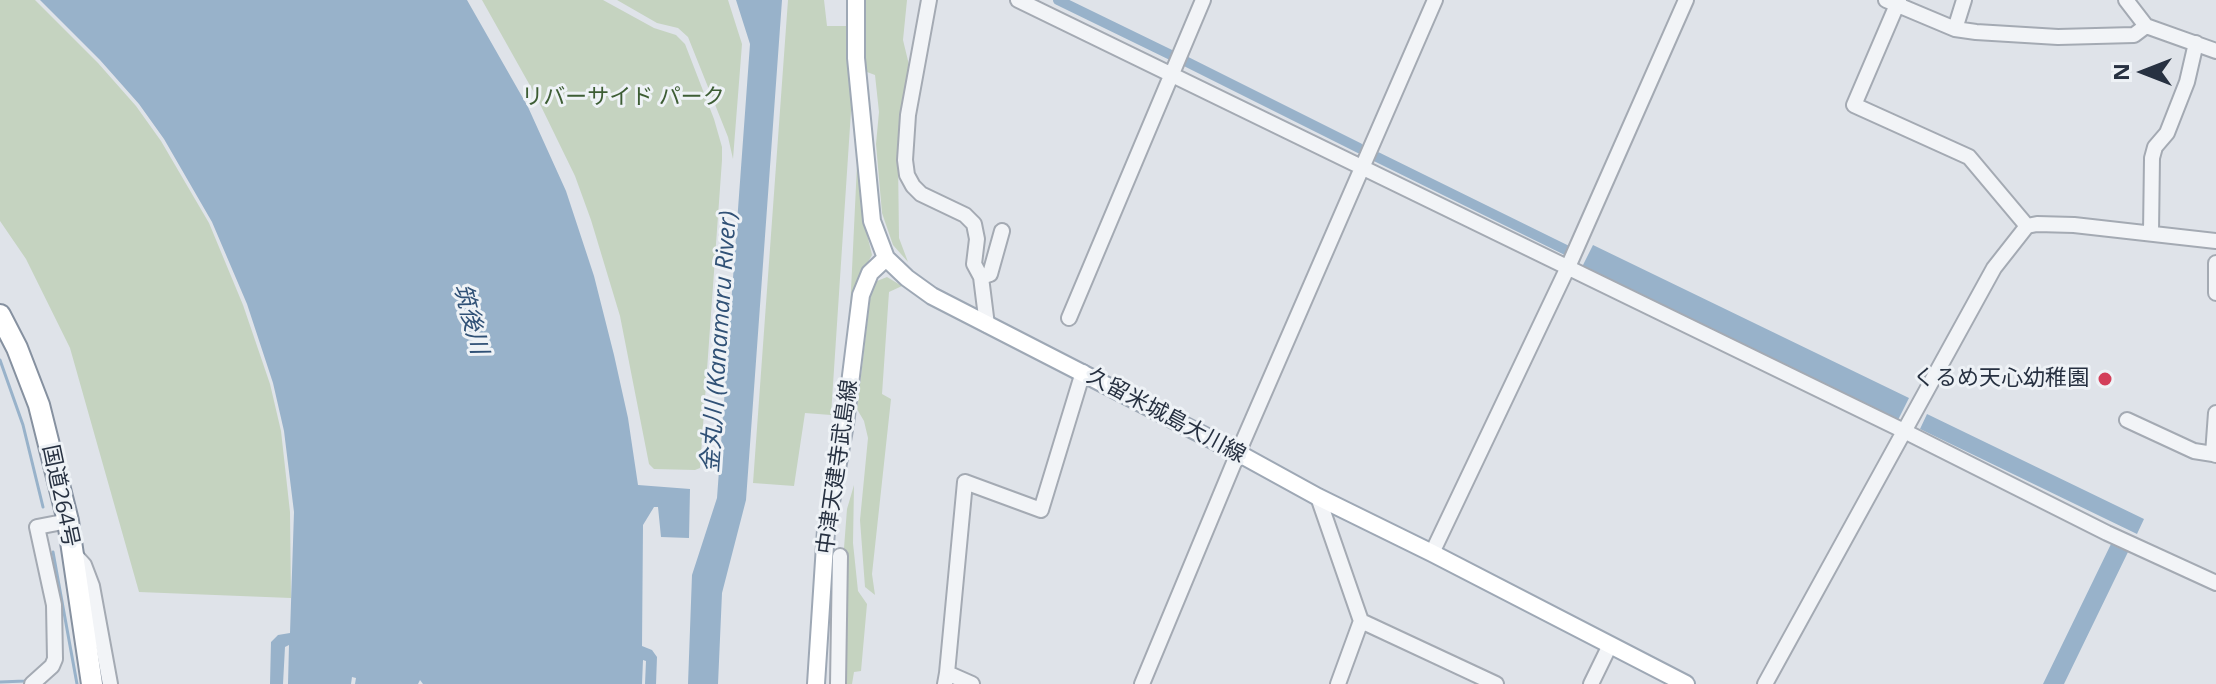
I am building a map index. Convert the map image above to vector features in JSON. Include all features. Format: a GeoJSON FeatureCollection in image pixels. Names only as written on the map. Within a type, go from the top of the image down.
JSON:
{"type":"FeatureCollection","features":[{"type":"Feature","properties":{"kind":"highway","name":"国道264号"},"geometry":{"type":"LineString","coordinates":[[0,315],[17,348],[39,405],[68,521],[92,684]]}},
{"type":"Feature","properties":{"kind":"main road","name":"久留米城島大川線"},"geometry":{"type":"LineString","coordinates":[[856,0],[856,58],[872,221],[886,258],[907,278],[932,296],[987,325],[1686,684]]}},
{"type":"Feature","properties":{"kind":"main road","name":"中津天建寺武島線"},"geometry":{"type":"LineString","coordinates":[[816,684],[826,530],[845,424],[861,295],[870,273],[886,258]]}},
{"type":"Feature","properties":{"kind":"street"},"geometry":{"type":"LineString","coordinates":[[929,0],[908,115],[907,175],[921,194],[965,215],[974,224],[977,239],[974,264],[981,277],[987,325]]}},
{"type":"Feature","properties":{"kind":"street"},"geometry":{"type":"LineString","coordinates":[[1018,0],[2107,533],[2216,583]]}},
{"type":"Feature","properties":{"kind":"street"},"geometry":{"type":"LineString","coordinates":[[1069,318],[1203,0]]}},
{"type":"Feature","properties":{"kind":"street"},"geometry":{"type":"LineString","coordinates":[[1142,684],[1238,453],[1435,0]]}},
{"type":"Feature","properties":{"kind":"street"},"geometry":{"type":"LineString","coordinates":[[1432,553],[1568,267],[1686,0]]}},
{"type":"Feature","properties":{"kind":"street"},"geometry":{"type":"LineString","coordinates":[[1955,29],[1964,0]]}},
{"type":"Feature","properties":{"kind":"street"},"geometry":{"type":"LineString","coordinates":[[2126,0],[2146,26],[2216,51]]}},
{"type":"Feature","properties":{"kind":"street"},"geometry":{"type":"LineString","coordinates":[[2027,226],[1969,157],[1854,105],[1894,2],[1955,29],[2058,37],[2134,35],[2146,26]]}},
{"type":"Feature","properties":{"kind":"street"},"geometry":{"type":"LineString","coordinates":[[2151,232],[2152,158],[2155,147],[2167,133],[2187,82],[2196,43]]}},
{"type":"Feature","properties":{"kind":"street"},"geometry":{"type":"LineString","coordinates":[[1765,684],[1994,268],[2027,226],[2037,224],[2151,232],[2191,240],[2216,241]]}},
{"type":"Feature","properties":{"kind":"street"},"geometry":{"type":"LineString","coordinates":[[981,277],[990,274],[1002,231]]}},
{"type":"Feature","properties":{"kind":"street"},"geometry":{"type":"LineString","coordinates":[[2216,263],[2216,293]]}},
{"type":"Feature","properties":{"kind":"street"},"geometry":{"type":"LineString","coordinates":[[972,684],[946,679],[965,482],[1041,510],[1083,372]]}},
{"type":"Feature","properties":{"kind":"street"},"geometry":{"type":"LineString","coordinates":[[2127,420],[2194,451],[2215,454],[2216,413]]}},
{"type":"Feature","properties":{"kind":"street"},"geometry":{"type":"LineString","coordinates":[[1318,497],[1361,621],[1338,684]]}},
{"type":"Feature","properties":{"kind":"street"},"geometry":{"type":"LineString","coordinates":[[32,684],[52,666],[55,659],[54,605],[37,527],[68,521]]}},
{"type":"Feature","properties":{"kind":"street"},"geometry":{"type":"LineString","coordinates":[[72,551],[84,565],[92,586],[110,684]]}},
{"type":"Feature","properties":{"kind":"street"},"geometry":{"type":"LineString","coordinates":[[838,684],[840,556]]}},
{"type":"Feature","properties":{"kind":"street"},"geometry":{"type":"LineString","coordinates":[[1361,621],[1496,684]]}},
{"type":"Feature","properties":{"kind":"street"},"geometry":{"type":"LineString","coordinates":[[1591,684],[1610,645]]}},
{"type":"Feature","properties":{"kind":"green space"},"geometry":{"type":"Polygon","coordinates":[[[0,0],[35,0],[98,63],[136,106],[161,141],[209,223],[243,305],[270,384],[281,431],[290,512],[291,598],[139,592],[70,348],[26,259],[0,221],[0,0]]]}},
{"type":"Feature","properties":{"kind":"green space","name":"リバーサイド パーク"},"geometry":{"type":"Polygon","coordinates":[[[482,0],[603,0],[654,28],[676,35],[685,44],[722,147],[700,468],[654,469],[649,464],[620,316],[591,220],[575,176],[537,98],[482,0]]]}},
{"type":"Feature","properties":{"kind":"green space"},"geometry":{"type":"Polygon","coordinates":[[[617,0],[728,0],[742,44],[733,159],[728,137],[688,37],[678,28],[657,23],[617,0]]]}},
{"type":"Feature","properties":{"kind":"green space"},"geometry":{"type":"Polygon","coordinates":[[[788,0],[824,0],[827,26],[847,26],[852,96],[831,415],[805,413],[794,486],[753,483],[788,0]]]}},
{"type":"Feature","properties":{"kind":"green space"},"geometry":{"type":"Polygon","coordinates":[[[864,0],[907,0],[903,40],[910,69],[898,159],[899,238],[908,262],[893,245],[882,213],[876,144],[879,112],[875,75],[867,72],[862,57],[864,0]]]}},
{"type":"Feature","properties":{"kind":"green space"},"geometry":{"type":"Polygon","coordinates":[[[858,144],[861,209],[872,255],[859,278],[848,353],[858,144]]]}},
{"type":"Feature","properties":{"kind":"green space"},"geometry":{"type":"Polygon","coordinates":[[[887,277],[902,286],[889,292],[882,394],[891,399],[872,574],[875,595],[865,587],[860,520],[868,438],[857,409],[871,291],[877,281],[887,277]]]}},
{"type":"Feature","properties":{"kind":"green space"},"geometry":{"type":"Polygon","coordinates":[[[854,485],[853,543],[858,591],[867,604],[861,671],[854,672],[852,684],[842,684],[844,548],[847,509],[854,485]]]}},
{"type":"Feature","properties":{"kind":"water","name":"筑後川"},"geometry":{"type":"Polygon","coordinates":[[[40,0],[467,0],[528,107],[566,191],[594,276],[614,355],[638,485],[690,489],[689,538],[661,537],[658,507],[654,507],[643,525],[642,646],[652,650],[657,657],[656,684],[645,684],[646,661],[643,660],[642,684],[423,684],[420,680],[418,684],[355,684],[356,678],[352,677],[351,684],[288,684],[289,645],[285,647],[283,684],[270,684],[271,642],[278,635],[290,633],[294,512],[284,431],[273,383],[247,304],[212,222],[164,139],[139,104],[100,60],[40,0]]]}},
{"type":"Feature","properties":{"kind":"water"},"geometry":{"type":"Polygon","coordinates":[[[736,0],[782,0],[746,500],[722,593],[718,684],[688,684],[692,575],[717,498],[750,44],[736,0]]]}},
{"type":"Feature","properties":{"kind":"water"},"geometry":{"type":"Polygon","coordinates":[[[1593,245],[1909,398],[1898,420],[1582,267],[1593,245]]]}},
{"type":"Feature","properties":{"kind":"water"},"geometry":{"type":"Polygon","coordinates":[[[1927,414],[2144,519],[2137,534],[1920,429],[1927,414]]]}},
{"type":"Feature","properties":{"kind":"water"},"geometry":{"type":"Polygon","coordinates":[[[2111,544],[2128,552],[2064,684],[2043,684],[2111,544]]]}},
{"type":"Feature","properties":{"kind":"waterway"},"geometry":{"type":"LineString","coordinates":[[1058,0],[1171,55]]}},
{"type":"Feature","properties":{"kind":"waterway"},"geometry":{"type":"LineString","coordinates":[[1185,61],[1359,148]]}},
{"type":"Feature","properties":{"kind":"waterway"},"geometry":{"type":"LineString","coordinates":[[1377,157],[1566,250]]}},
{"type":"Feature","properties":{"kind":"waterway"},"geometry":{"type":"LineString","coordinates":[[0,360],[23,425],[43,507]]}},
{"type":"Feature","properties":{"kind":"waterway"},"geometry":{"type":"LineString","coordinates":[[53,552],[77,684]]}},
{"type":"Feature","properties":{"kind":"waterway"},"geometry":{"type":"LineString","coordinates":[[0,682],[25,681],[28,678]]}},
{"type":"Feature","properties":{"kind":"place","name":"くるめ天心幼稚園"},"geometry":{"type":"Point","coordinates":[2105,379]}},
{"type":"Feature","properties":{"kind":"water label","name":"金丸川 (Kanamaru River)"},"geometry":{"type":"Point","coordinates":[720,342]}}]}
